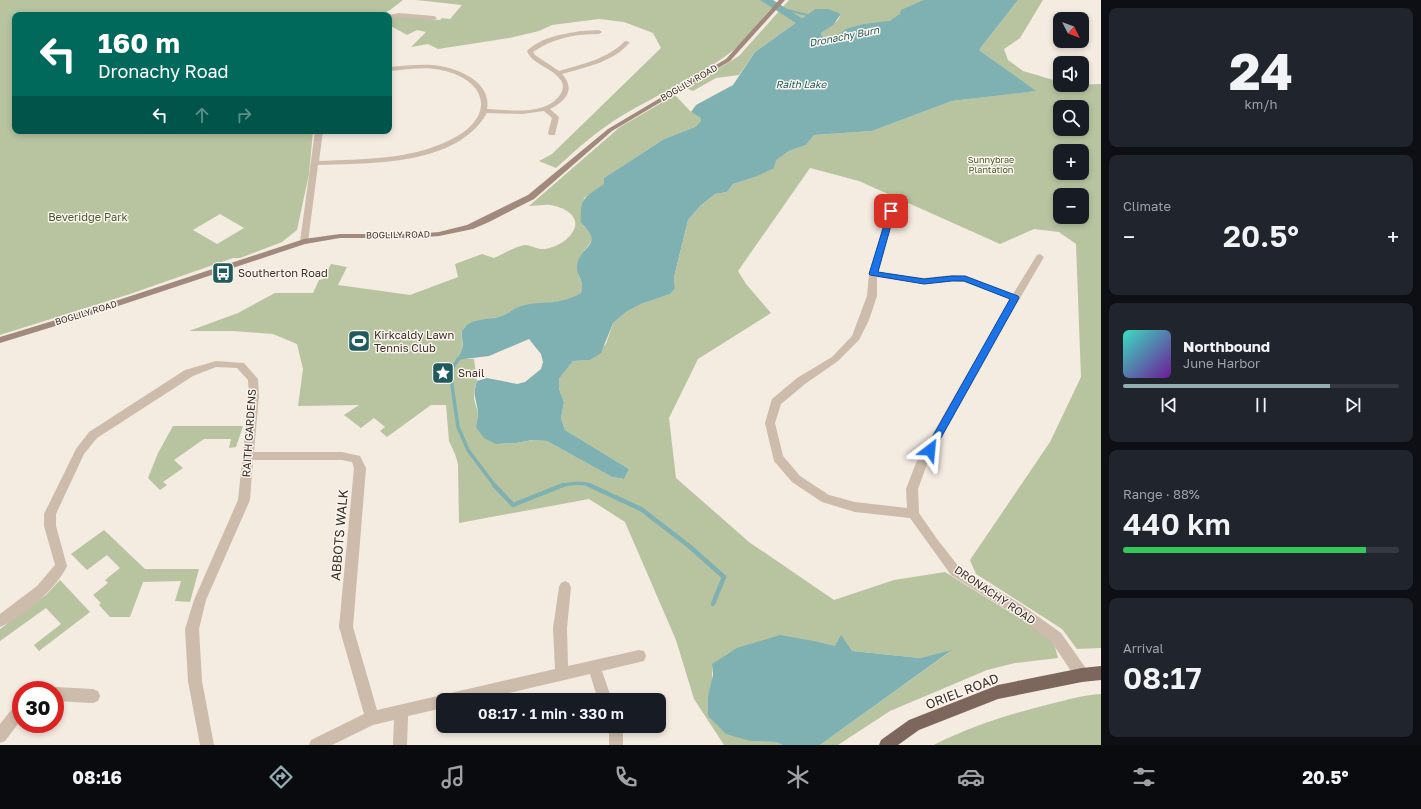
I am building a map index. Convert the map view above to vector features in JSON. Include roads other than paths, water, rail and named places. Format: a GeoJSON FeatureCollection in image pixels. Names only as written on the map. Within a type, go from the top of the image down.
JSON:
{"type":"FeatureCollection","features":[{"type":"Feature","properties":{"kind":"main road","name":"BOGLILY ROAD"},"geometry":{"type":"LineString","coordinates":[[0,340],[304,242],[340,236],[414,236],[439,234],[470,226],[501,214],[543,188],[610,130],[728,60],[779,4]]}},
{"type":"Feature","properties":{"kind":"main road","name":"ORIEL ROAD"},"geometry":{"type":"LineString","coordinates":[[886,745],[914,726],[998,692],[1082,675],[1101,673]]}},
{"type":"Feature","properties":{"kind":"street"},"geometry":{"type":"LineString","coordinates":[[392,16],[399,15],[434,18]]}},
{"type":"Feature","properties":{"kind":"street"},"geometry":{"type":"LineString","coordinates":[[485,112],[517,113],[546,109],[559,101],[566,90],[567,84],[558,73],[532,56],[530,51],[538,45],[570,34],[598,32]]}},
{"type":"Feature","properties":{"kind":"street"},"geometry":{"type":"LineString","coordinates":[[558,73],[594,62],[623,48],[627,42]]}},
{"type":"Feature","properties":{"kind":"street"},"geometry":{"type":"LineString","coordinates":[[314,163],[389,159],[429,152],[464,136],[478,123],[485,112],[484,98],[481,92],[472,82],[457,73],[429,66],[413,66],[392,70]]}},
{"type":"Feature","properties":{"kind":"street"},"geometry":{"type":"LineString","coordinates":[[546,109],[556,117],[552,134]]}},
{"type":"Feature","properties":{"kind":"street"},"geometry":{"type":"LineString","coordinates":[[304,242],[319,134]]}},
{"type":"Feature","properties":{"kind":"street"},"geometry":{"type":"LineString","coordinates":[[891,211],[873,274],[872,296],[856,338],[835,359],[801,381],[776,402],[770,423],[778,458],[796,479],[826,499],[855,507],[913,514],[912,489],[922,463],[1015,298],[1040,257]]}},
{"type":"Feature","properties":{"kind":"street"},"geometry":{"type":"LineString","coordinates":[[873,274],[924,281],[952,278],[965,279],[1015,298]]}},
{"type":"Feature","properties":{"kind":"street","name":"RAITH GARDENS"},"geometry":{"type":"LineString","coordinates":[[0,621],[42,592],[54,578],[61,566],[50,526],[50,514],[82,447],[93,435],[189,373],[216,364],[240,365],[253,379],[254,395],[244,500],[200,600],[192,630],[195,681],[207,745]]}},
{"type":"Feature","properties":{"kind":"street","name":"ABBOTS WALK"},"geometry":{"type":"LineString","coordinates":[[248,456],[342,456],[356,459],[360,468],[346,627],[372,718]]}},
{"type":"Feature","properties":{"kind":"street","name":"DRONACHY ROAD"},"geometry":{"type":"LineString","coordinates":[[913,514],[933,544],[960,568],[1056,637],[1082,675]]}},
{"type":"Feature","properties":{"kind":"street"},"geometry":{"type":"LineString","coordinates":[[562,674],[560,628],[565,586]]}},
{"type":"Feature","properties":{"kind":"street"},"geometry":{"type":"LineString","coordinates":[[479,693],[639,656]]}},
{"type":"Feature","properties":{"kind":"street"},"geometry":{"type":"LineString","coordinates":[[594,666],[603,693]]}},
{"type":"Feature","properties":{"kind":"street"},"geometry":{"type":"LineString","coordinates":[[64,694],[94,696]]}},
{"type":"Feature","properties":{"kind":"street"},"geometry":{"type":"LineString","coordinates":[[316,745],[372,718],[436,703]]}},
{"type":"Feature","properties":{"kind":"street"},"geometry":{"type":"LineString","coordinates":[[400,745],[401,711]]}},
{"type":"Feature","properties":{"kind":"street"},"geometry":{"type":"LineString","coordinates":[[0,736],[12,721]]}},
{"type":"Feature","properties":{"kind":"street"},"geometry":{"type":"LineString","coordinates":[[616,733],[616,745]]}},
{"type":"Feature","properties":{"kind":"water","name":"Raith Lake"},"geometry":{"type":"Polygon","coordinates":[[[924,0],[1018,0],[979,50],[1036,91],[952,101],[872,131],[814,135],[806,145],[789,151],[776,160],[774,168],[755,177],[733,184],[727,192],[715,194],[700,206],[688,220],[674,277],[675,289],[670,294],[641,304],[626,312],[613,323],[601,353],[590,360],[573,361],[559,379],[559,389],[564,402],[561,418],[565,430],[629,469],[624,479],[612,477],[547,441],[532,440],[516,443],[496,444],[484,438],[476,427],[478,413],[475,390],[477,381],[487,378],[517,384],[525,382],[541,369],[543,362],[541,354],[529,339],[489,356],[456,360],[463,346],[461,334],[464,328],[471,323],[502,316],[521,306],[565,300],[581,293],[582,284],[577,266],[579,259],[591,241],[591,236],[581,223],[581,208],[585,199],[604,184],[604,178],[664,139],[695,127],[701,121],[701,118],[691,112],[696,105],[733,85],[755,52],[815,9],[828,9],[841,14],[833,25],[821,33],[822,36],[827,38],[835,37],[846,29],[863,24],[889,21],[900,14],[901,10],[924,0]]]}},
{"type":"Feature","properties":{"kind":"water"},"geometry":{"type":"Polygon","coordinates":[[[780,635],[835,646],[841,635],[852,651],[920,658],[952,650],[820,745],[783,745],[776,742],[750,741],[726,734],[708,716],[708,696],[713,675],[712,664],[737,648],[780,635]]]}},
{"type":"Feature","properties":{"kind":"waterway"},"geometry":{"type":"LineString","coordinates":[[765,0],[800,21]]}},
{"type":"Feature","properties":{"kind":"waterway"},"geometry":{"type":"LineString","coordinates":[[779,8],[807,15]]}},
{"type":"Feature","properties":{"kind":"waterway"},"geometry":{"type":"LineString","coordinates":[[459,358],[453,367],[451,378],[458,427],[468,450],[495,486]]}},
{"type":"Feature","properties":{"kind":"waterway"},"geometry":{"type":"LineString","coordinates":[[561,486],[576,483],[590,486]]}},
{"type":"Feature","properties":{"kind":"waterway"},"geometry":{"type":"LineString","coordinates":[[494,485],[513,505],[563,485]]}},
{"type":"Feature","properties":{"kind":"waterway"},"geometry":{"type":"LineString","coordinates":[[590,486],[641,509],[689,546],[724,577],[713,604]]}},
{"type":"Feature","properties":{"kind":"place","name":"Southerton Road"},"geometry":{"type":"Point","coordinates":[223,273]}},
{"type":"Feature","properties":{"kind":"place","name":"Kirkcaldy Lawn Tennis Club"},"geometry":{"type":"Point","coordinates":[359,341]}},
{"type":"Feature","properties":{"kind":"place","name":"Snail"},"geometry":{"type":"Point","coordinates":[443,373]}},
{"type":"Feature","properties":{"kind":"water label","name":"Dronachy Burn"},"geometry":{"type":"Point","coordinates":[844,36]}},
{"type":"Feature","properties":{"kind":"park label","name":"Sunnybrae Plantation"},"geometry":{"type":"Point","coordinates":[991,166]}},
{"type":"Feature","properties":{"kind":"park label","name":"Beveridge Park"},"geometry":{"type":"Point","coordinates":[88,217]}}]}
